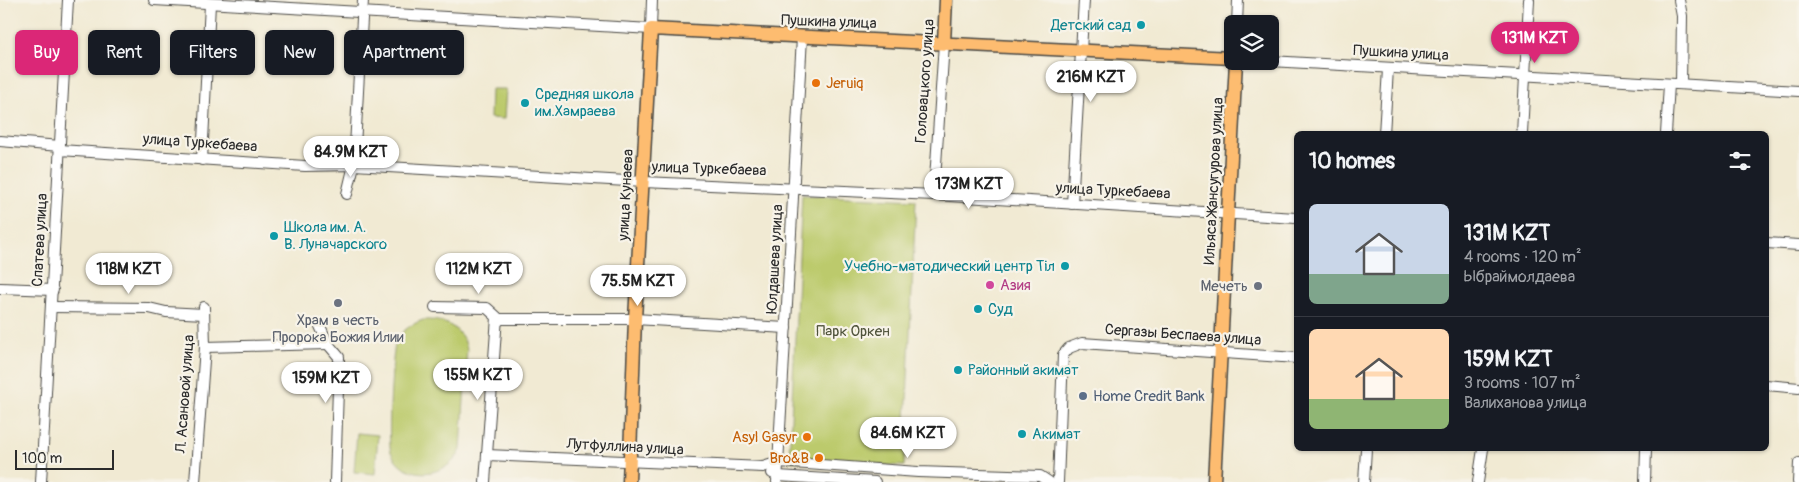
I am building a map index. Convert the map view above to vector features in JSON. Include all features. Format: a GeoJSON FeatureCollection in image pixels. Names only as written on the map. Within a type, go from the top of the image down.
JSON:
{"type":"FeatureCollection","features":[{"type":"Feature","properties":{"kind":"main road","name":"Головацкого улица"},"geometry":{"type":"LineString","coordinates":[[944,43],[946,0]]}},
{"type":"Feature","properties":{"kind":"main road","name":"Пушкина улица"},"geometry":{"type":"LineString","coordinates":[[651,30],[1224,58]]}},
{"type":"Feature","properties":{"kind":"main road","name":"улица Кунаева"},"geometry":{"type":"LineString","coordinates":[[630,482],[635,319],[651,30]]}},
{"type":"Feature","properties":{"kind":"main road","name":"Ильяса Жансугурова улица"},"geometry":{"type":"LineString","coordinates":[[1214,482],[1236,70]]}},
{"type":"Feature","properties":{"kind":"street","name":"Спатева улица"},"geometry":{"type":"LineString","coordinates":[[41,482],[68,0]]}},
{"type":"Feature","properties":{"kind":"street","name":"Пушкина улица"},"geometry":{"type":"LineString","coordinates":[[154,0],[362,11],[651,30]]}},
{"type":"Feature","properties":{"kind":"street"},"geometry":{"type":"LineString","coordinates":[[347,194],[354,166],[363,0]]}},
{"type":"Feature","properties":{"kind":"street","name":"улица Кунаева"},"geometry":{"type":"LineString","coordinates":[[651,30],[652,0]]}},
{"type":"Feature","properties":{"kind":"street"},"geometry":{"type":"LineString","coordinates":[[1072,204],[1084,0]]}},
{"type":"Feature","properties":{"kind":"street"},"geometry":{"type":"LineString","coordinates":[[1237,15],[1238,0]]}},
{"type":"Feature","properties":{"kind":"street"},"geometry":{"type":"LineString","coordinates":[[1522,131],[1529,0]]}},
{"type":"Feature","properties":{"kind":"street"},"geometry":{"type":"LineString","coordinates":[[1679,0],[1682,16],[1681,84]]}},
{"type":"Feature","properties":{"kind":"street"},"geometry":{"type":"LineString","coordinates":[[202,160],[210,4]]}},
{"type":"Feature","properties":{"kind":"street","name":"Юлдашева улица"},"geometry":{"type":"LineString","coordinates":[[778,479],[802,37]]}},
{"type":"Feature","properties":{"kind":"street","name":"Головацкого улица"},"geometry":{"type":"LineString","coordinates":[[934,194],[944,43]]}},
{"type":"Feature","properties":{"kind":"street","name":"Пушкина улица"},"geometry":{"type":"LineString","coordinates":[[1279,62],[1799,91]]}},
{"type":"Feature","properties":{"kind":"street"},"geometry":{"type":"LineString","coordinates":[[1384,131],[1388,69]]}},
{"type":"Feature","properties":{"kind":"street"},"geometry":{"type":"LineString","coordinates":[[1666,131],[1669,84]]}},
{"type":"Feature","properties":{"kind":"street","name":"улица Туркебаева"},"geometry":{"type":"LineString","coordinates":[[0,141],[202,160],[934,194],[1294,218]]}},
{"type":"Feature","properties":{"kind":"street"},"geometry":{"type":"LineString","coordinates":[[1769,243],[1799,245]]}},
{"type":"Feature","properties":{"kind":"street"},"geometry":{"type":"LineString","coordinates":[[0,288],[53,290]]}},
{"type":"Feature","properties":{"kind":"street","name":"Л. Асановой улица"},"geometry":{"type":"LineString","coordinates":[[52,307],[149,308],[166,312],[204,310],[205,347],[195,482]]}},
{"type":"Feature","properties":{"kind":"street"},"geometry":{"type":"LineString","coordinates":[[435,307],[487,308],[498,320],[484,482]]}},
{"type":"Feature","properties":{"kind":"street"},"geometry":{"type":"LineString","coordinates":[[498,320],[635,319],[786,328]]}},
{"type":"Feature","properties":{"kind":"street"},"geometry":{"type":"LineString","coordinates":[[320,326],[328,344],[339,357],[335,482]]}},
{"type":"Feature","properties":{"kind":"street","name":"Сергазы Беспаева улица"},"geometry":{"type":"LineString","coordinates":[[1058,482],[1063,355],[1069,348],[1082,343],[1294,358]]}},
{"type":"Feature","properties":{"kind":"street"},"geometry":{"type":"LineString","coordinates":[[205,347],[328,344]]}},
{"type":"Feature","properties":{"kind":"street"},"geometry":{"type":"LineString","coordinates":[[1769,385],[1799,388]]}},
{"type":"Feature","properties":{"kind":"street"},"geometry":{"type":"LineString","coordinates":[[1364,482],[1366,451]]}},
{"type":"Feature","properties":{"kind":"street"},"geometry":{"type":"LineString","coordinates":[[1478,482],[1483,451]]}},
{"type":"Feature","properties":{"kind":"street"},"geometry":{"type":"LineString","coordinates":[[1645,482],[1646,451]]}},
{"type":"Feature","properties":{"kind":"street","name":"Лутфуллина улица"},"geometry":{"type":"LineString","coordinates":[[487,455],[630,463],[762,467],[779,462],[917,477],[1040,476],[1049,482]]}},
{"type":"Feature","properties":{"kind":"street"},"geometry":{"type":"LineString","coordinates":[[1798,482],[1799,464]]}},
{"type":"Feature","properties":{"kind":"street","name":"Лутфуллина улица"},"geometry":{"type":"LineString","coordinates":[[762,467],[778,479],[875,482]]}},
{"type":"Feature","properties":{"kind":"green space"},"geometry":{"type":"Polygon","coordinates":[[[491,89],[506,89],[504,119],[490,118],[491,89]]]}},
{"type":"Feature","properties":{"kind":"green space","name":"Парк Оркен"},"geometry":{"type":"Polygon","coordinates":[[[802,195],[916,200],[904,466],[789,461],[802,195]]]}},
{"type":"Feature","properties":{"kind":"green space"},"geometry":{"type":"Polygon","coordinates":[[[423,320],[438,321],[451,326],[461,335],[467,348],[461,450],[455,459],[446,466],[437,471],[426,473],[415,472],[397,462],[391,452],[390,445],[394,348],[401,334],[415,323],[423,320]]]}},
{"type":"Feature","properties":{"kind":"green space"},"geometry":{"type":"Polygon","coordinates":[[[357,433],[378,435],[375,474],[354,472],[357,433]]]}},
{"type":"Feature","properties":{"kind":"place","name":"Детский сад"},"geometry":{"type":"Point","coordinates":[1141,25]}},
{"type":"Feature","properties":{"kind":"place","name":"Jeruiq"},"geometry":{"type":"Point","coordinates":[816,83]}},
{"type":"Feature","properties":{"kind":"place","name":"Средняя школа им.Хамраева"},"geometry":{"type":"Point","coordinates":[525,103]}},
{"type":"Feature","properties":{"kind":"place","name":"Школа им. А. В. Луначарского"},"geometry":{"type":"Point","coordinates":[274,236]}},
{"type":"Feature","properties":{"kind":"place","name":"Учебно-матодический центр Тіл"},"geometry":{"type":"Point","coordinates":[1065,266]}},
{"type":"Feature","properties":{"kind":"place","name":"Азия"},"geometry":{"type":"Point","coordinates":[990,285]}},
{"type":"Feature","properties":{"kind":"place","name":"Мечеть"},"geometry":{"type":"Point","coordinates":[1258,286]}},
{"type":"Feature","properties":{"kind":"place","name":"Храм в честь Пророка Божия Илии"},"geometry":{"type":"Point","coordinates":[338,303]}},
{"type":"Feature","properties":{"kind":"place","name":"Суд"},"geometry":{"type":"Point","coordinates":[978,309]}},
{"type":"Feature","properties":{"kind":"place","name":"Районный акимат"},"geometry":{"type":"Point","coordinates":[958,370]}},
{"type":"Feature","properties":{"kind":"place","name":"Home Credit Bank"},"geometry":{"type":"Point","coordinates":[1083,396]}},
{"type":"Feature","properties":{"kind":"place","name":"Акимат"},"geometry":{"type":"Point","coordinates":[1022,434]}},
{"type":"Feature","properties":{"kind":"place","name":"Asyl Gasyr"},"geometry":{"type":"Point","coordinates":[807,437]}},
{"type":"Feature","properties":{"kind":"place","name":"Bro&B"},"geometry":{"type":"Point","coordinates":[819,458]}}]}
